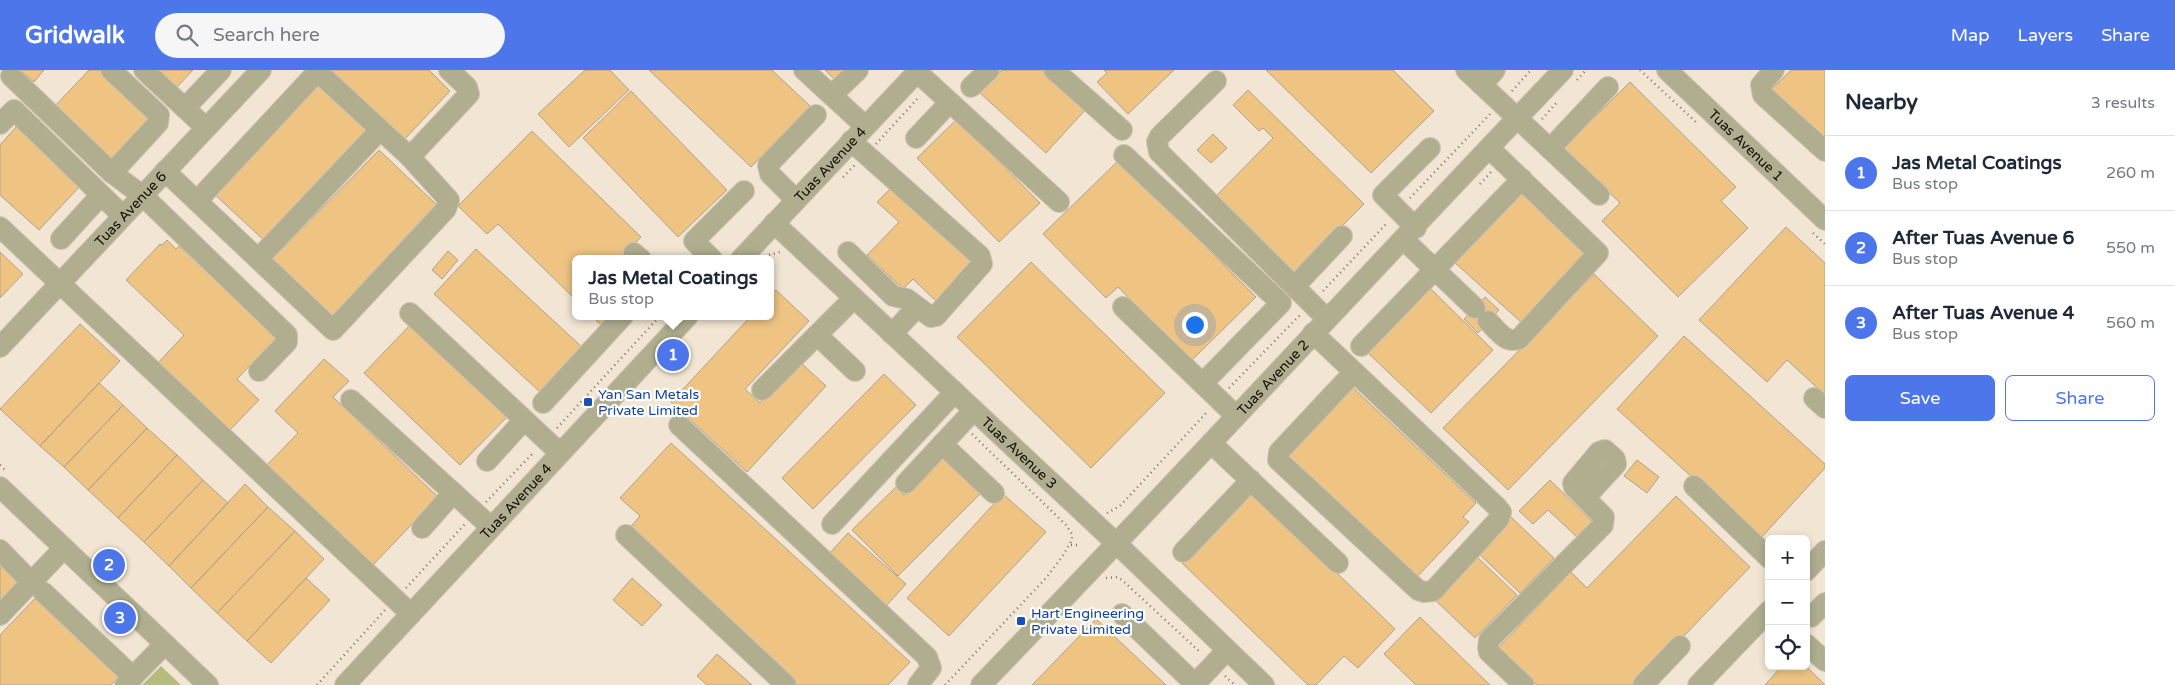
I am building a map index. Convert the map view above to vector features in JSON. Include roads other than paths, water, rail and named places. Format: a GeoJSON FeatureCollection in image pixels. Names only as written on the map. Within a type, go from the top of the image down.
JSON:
{"type":"FeatureCollection","features":[{"type":"Feature","properties":{"kind":"street"},"geometry":{"type":"LineString","coordinates":[[111,70],[159,114],[160,118],[158,123],[112,173]]}},
{"type":"Feature","properties":{"kind":"street"},"geometry":{"type":"LineString","coordinates":[[144,70],[206,128]]}},
{"type":"Feature","properties":{"kind":"street"},"geometry":{"type":"LineString","coordinates":[[185,108],[221,70]]}},
{"type":"Feature","properties":{"kind":"street","name":"Tuas Avenue 6"},"geometry":{"type":"LineString","coordinates":[[0,347],[261,70]]}},
{"type":"Feature","properties":{"kind":"street"},"geometry":{"type":"LineString","coordinates":[[410,157],[468,94],[467,87],[449,70]]}},
{"type":"Feature","properties":{"kind":"street"},"geometry":{"type":"LineString","coordinates":[[804,70],[865,126]]}},
{"type":"Feature","properties":{"kind":"street"},"geometry":{"type":"LineString","coordinates":[[832,96],[858,70]]}},
{"type":"Feature","properties":{"kind":"street"},"geometry":{"type":"LineString","coordinates":[[971,88],[989,70]]}},
{"type":"Feature","properties":{"kind":"street"},"geometry":{"type":"LineString","coordinates":[[1054,70],[1122,130]]}},
{"type":"Feature","properties":{"kind":"street"},"geometry":{"type":"LineString","coordinates":[[1466,70],[1599,195]]}},
{"type":"Feature","properties":{"kind":"street"},"geometry":{"type":"LineString","coordinates":[[1482,85],[1495,70]]}},
{"type":"Feature","properties":{"kind":"street","name":"Tuas Avenue 2"},"geometry":{"type":"LineString","coordinates":[[981,685],[1117,544],[1313,333],[1563,70]]}},
{"type":"Feature","properties":{"kind":"street","name":"Tuas Avenue 1"},"geometry":{"type":"LineString","coordinates":[[1667,70],[1825,220]]}},
{"type":"Feature","properties":{"kind":"street"},"geometry":{"type":"LineString","coordinates":[[1774,70],[1761,85],[1763,95],[1825,151]]}},
{"type":"Feature","properties":{"kind":"street"},"geometry":{"type":"LineString","coordinates":[[165,172],[333,330],[449,204],[447,196],[410,157],[319,71],[197,201]]}},
{"type":"Feature","properties":{"kind":"street"},"geometry":{"type":"LineString","coordinates":[[918,71],[1059,202]]}},
{"type":"Feature","properties":{"kind":"street","name":"Tuas Avenue 4"},"geometry":{"type":"LineString","coordinates":[[745,255],[918,71]]}},
{"type":"Feature","properties":{"kind":"street"},"geometry":{"type":"LineString","coordinates":[[11,76],[112,173],[142,196],[287,335],[289,338],[287,342],[259,371]]}},
{"type":"Feature","properties":{"kind":"street"},"geometry":{"type":"LineString","coordinates":[[1216,81],[1160,136],[1157,142],[1159,152],[1328,319]]}},
{"type":"Feature","properties":{"kind":"street"},"geometry":{"type":"LineString","coordinates":[[1550,149],[1608,88]]}},
{"type":"Feature","properties":{"kind":"street"},"geometry":{"type":"LineString","coordinates":[[916,138],[950,102]]}},
{"type":"Feature","properties":{"kind":"street"},"geometry":{"type":"LineString","coordinates":[[0,124],[14,110],[123,216]]}},
{"type":"Feature","properties":{"kind":"street"},"geometry":{"type":"LineString","coordinates":[[796,200],[770,174],[768,165],[816,115]]}},
{"type":"Feature","properties":{"kind":"street"},"geometry":{"type":"LineString","coordinates":[[258,259],[380,130]]}},
{"type":"Feature","properties":{"kind":"street"},"geometry":{"type":"LineString","coordinates":[[848,252],[893,296],[907,299],[928,317],[936,316],[980,268],[982,260],[851,141]]}},
{"type":"Feature","properties":{"kind":"street"},"geometry":{"type":"LineString","coordinates":[[1430,148],[1383,195],[1435,270],[1511,341],[1519,339],[1598,253],[1489,148]]}},
{"type":"Feature","properties":{"kind":"street"},"geometry":{"type":"LineString","coordinates":[[1124,155],[1281,303],[1203,383]]}},
{"type":"Feature","properties":{"kind":"street"},"geometry":{"type":"LineString","coordinates":[[1361,346],[1522,178]]}},
{"type":"Feature","properties":{"kind":"street"},"geometry":{"type":"LineString","coordinates":[[708,255],[694,241],[744,191]]}},
{"type":"Feature","properties":{"kind":"street"},"geometry":{"type":"LineString","coordinates":[[61,239],[101,195]]}},
{"type":"Feature","properties":{"kind":"street","name":"Tuas Avenue 3"},"geometry":{"type":"LineString","coordinates":[[774,223],[1117,544],[1264,685]]}},
{"type":"Feature","properties":{"kind":"street"},"geometry":{"type":"LineString","coordinates":[[0,227],[411,614]]}},
{"type":"Feature","properties":{"kind":"street"},"geometry":{"type":"LineString","coordinates":[[1295,286],[1342,236]]}},
{"type":"Feature","properties":{"kind":"street"},"geometry":{"type":"LineString","coordinates":[[762,390],[854,298]]}},
{"type":"Feature","properties":{"kind":"street"},"geometry":{"type":"LineString","coordinates":[[1123,307],[1236,416]]}},
{"type":"Feature","properties":{"kind":"street"},"geometry":{"type":"LineString","coordinates":[[892,334],[917,308]]}},
{"type":"Feature","properties":{"kind":"street"},"geometry":{"type":"LineString","coordinates":[[410,313],[560,453]]}},
{"type":"Feature","properties":{"kind":"street"},"geometry":{"type":"LineString","coordinates":[[542,402],[619,320]]}},
{"type":"Feature","properties":{"kind":"street","name":"Tuas Avenue 4"},"geometry":{"type":"LineString","coordinates":[[345,685],[684,320]]}},
{"type":"Feature","properties":{"kind":"street"},"geometry":{"type":"LineString","coordinates":[[1313,333],[1354,372],[1501,512],[1499,519],[1433,591],[1424,592],[1418,590],[1278,460],[1279,452],[1354,372]]}},
{"type":"Feature","properties":{"kind":"street"},"geometry":{"type":"LineString","coordinates":[[817,335],[855,371]]}},
{"type":"Feature","properties":{"kind":"street"},"geometry":{"type":"LineString","coordinates":[[832,524],[955,392]]}},
{"type":"Feature","properties":{"kind":"street"},"geometry":{"type":"LineString","coordinates":[[351,400],[491,527]]}},
{"type":"Feature","properties":{"kind":"street"},"geometry":{"type":"LineString","coordinates":[[906,483],[974,410]]}},
{"type":"Feature","properties":{"kind":"street"},"geometry":{"type":"LineString","coordinates":[[487,461],[524,420]]}},
{"type":"Feature","properties":{"kind":"street"},"geometry":{"type":"LineString","coordinates":[[679,425],[926,657],[931,668],[918,685]]}},
{"type":"Feature","properties":{"kind":"street"},"geometry":{"type":"LineString","coordinates":[[1212,443],[1338,563]]}},
{"type":"Feature","properties":{"kind":"street"},"geometry":{"type":"LineString","coordinates":[[942,444],[994,493]]}},
{"type":"Feature","properties":{"kind":"street"},"geometry":{"type":"LineString","coordinates":[[1183,552],[1251,480]]}},
{"type":"Feature","properties":{"kind":"street"},"geometry":{"type":"LineString","coordinates":[[1694,486],[1765,554]]}},
{"type":"Feature","properties":{"kind":"street"},"geometry":{"type":"LineString","coordinates":[[0,487],[208,685]]}},
{"type":"Feature","properties":{"kind":"street"},"geometry":{"type":"LineString","coordinates":[[422,528],[453,493]]}},
{"type":"Feature","properties":{"kind":"street"},"geometry":{"type":"LineString","coordinates":[[1524,685],[1489,652],[1489,640],[1603,525],[1604,517],[1585,498]]}},
{"type":"Feature","properties":{"kind":"street"},"geometry":{"type":"LineString","coordinates":[[626,535],[786,685]]}},
{"type":"Feature","properties":{"kind":"street"},"geometry":{"type":"LineString","coordinates":[[0,615],[37,587],[64,548]]}},
{"type":"Feature","properties":{"kind":"street"},"geometry":{"type":"LineString","coordinates":[[0,550],[129,681],[165,644]]}},
{"type":"Feature","properties":{"kind":"street"},"geometry":{"type":"LineString","coordinates":[[1810,567],[1825,551]]}},
{"type":"Feature","properties":{"kind":"street"},"geometry":{"type":"LineString","coordinates":[[1811,617],[1825,602]]}},
{"type":"Feature","properties":{"kind":"street"},"geometry":{"type":"LineString","coordinates":[[1122,614],[1194,684],[1227,650]]}},
{"type":"Feature","properties":{"kind":"street"},"geometry":{"type":"LineString","coordinates":[[1702,684],[1765,615]]}},
{"type":"Feature","properties":{"kind":"street"},"geometry":{"type":"LineString","coordinates":[[1643,685],[1680,646]]}},
{"type":"Feature","properties":{"kind":"street"},"geometry":{"type":"LineString","coordinates":[[1810,648],[1825,661]]}},
{"type":"Feature","properties":{"kind":"place","name":"Jas Metal Coatings"},"geometry":{"type":"Point","coordinates":[673,355]}},
{"type":"Feature","properties":{"kind":"place","name":"Yan San Metals Private Limited"},"geometry":{"type":"Point","coordinates":[588,402]}},
{"type":"Feature","properties":{"kind":"place","name":"After Tuas Avenue 6"},"geometry":{"type":"Point","coordinates":[109,565]}},
{"type":"Feature","properties":{"kind":"place","name":"After Tuas Avenue 4"},"geometry":{"type":"Point","coordinates":[120,618]}},
{"type":"Feature","properties":{"kind":"place","name":"Hart Engineering Private Limited"},"geometry":{"type":"Point","coordinates":[1021,621]}}]}
